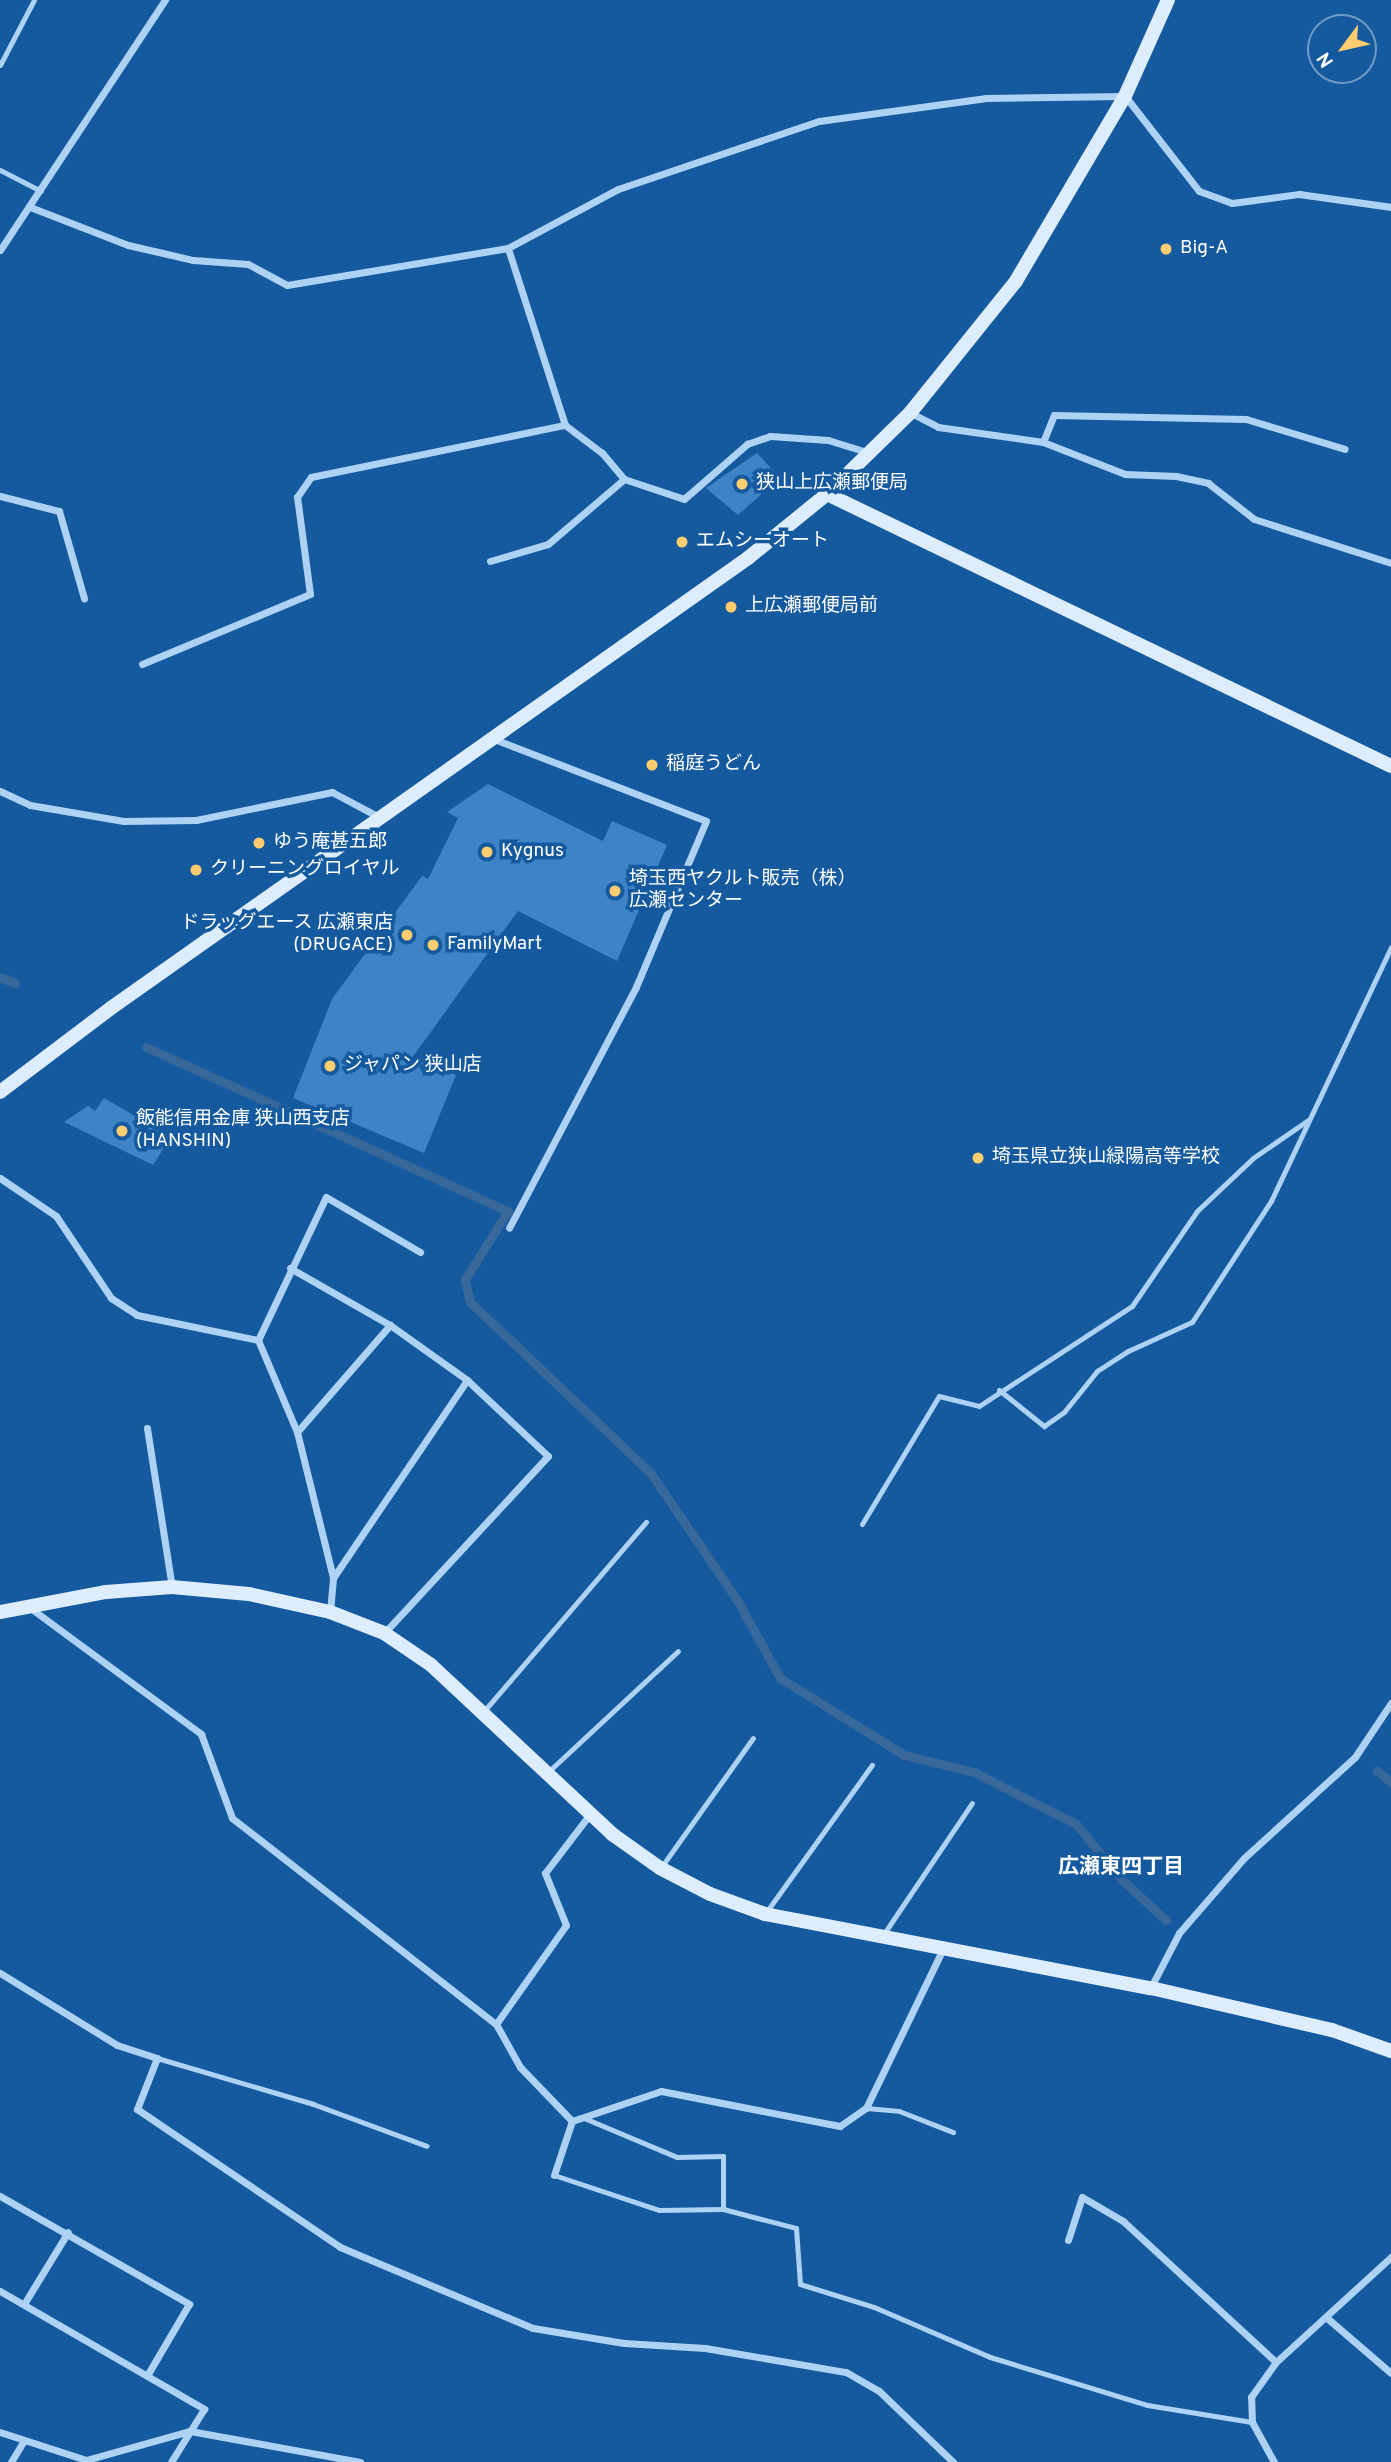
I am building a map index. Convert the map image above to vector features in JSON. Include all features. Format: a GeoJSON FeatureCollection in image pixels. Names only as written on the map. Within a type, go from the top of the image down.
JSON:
{"type":"FeatureCollection","features":[{"type":"Feature","properties":{"kind":"street"},"geometry":{"type":"LineString","coordinates":[[0,250],[165,0]]}},
{"type":"Feature","properties":{"kind":"street"},"geometry":{"type":"LineString","coordinates":[[0,1092],[379,817],[748,558],[827,494],[871,453],[911,412],[1016,281],[1125,96],[1168,0]]}},
{"type":"Feature","properties":{"kind":"street"},"geometry":{"type":"LineString","coordinates":[[30,207],[128,245],[192,260],[248,264],[287,285],[508,248],[618,189],[820,121],[986,98],[1125,96]]}},
{"type":"Feature","properties":{"kind":"street"},"geometry":{"type":"LineString","coordinates":[[1125,96],[1199,191],[1232,203],[1299,194],[1391,207]]}},
{"type":"Feature","properties":{"kind":"street"},"geometry":{"type":"LineString","coordinates":[[508,248],[565,425],[602,453],[624,480],[684,499],[747,444],[770,436],[828,440],[871,453]]}},
{"type":"Feature","properties":{"kind":"street"},"geometry":{"type":"LineString","coordinates":[[911,412],[938,426],[1043,442],[1125,474],[1176,475],[1208,483],[1254,519],[1391,561]]}},
{"type":"Feature","properties":{"kind":"street"},"geometry":{"type":"LineString","coordinates":[[1043,442],[1054,415],[1246,419],[1345,449]]}},
{"type":"Feature","properties":{"kind":"street"},"geometry":{"type":"LineString","coordinates":[[142,664],[310,594],[297,497],[311,477],[565,425]]}},
{"type":"Feature","properties":{"kind":"street"},"geometry":{"type":"LineString","coordinates":[[490,561],[548,544],[624,480]]}},
{"type":"Feature","properties":{"kind":"street"},"geometry":{"type":"LineString","coordinates":[[827,494],[1391,766]]}},
{"type":"Feature","properties":{"kind":"street"},"geometry":{"type":"LineString","coordinates":[[0,496],[59,512],[83,598]]}},
{"type":"Feature","properties":{"kind":"street"},"geometry":{"type":"LineString","coordinates":[[490,738],[706,821],[636,987],[509,1228]]}},
{"type":"Feature","properties":{"kind":"street"},"geometry":{"type":"LineString","coordinates":[[0,791],[30,805],[124,821],[197,820],[332,792],[379,817]]}},
{"type":"Feature","properties":{"kind":"street"},"geometry":{"type":"LineString","coordinates":[[0,1178],[56,1216],[111,1298],[136,1315],[258,1340]]}},
{"type":"Feature","properties":{"kind":"street"},"geometry":{"type":"LineString","coordinates":[[330,1612],[333,1578],[297,1432],[258,1340],[326,1197],[419,1252]]}},
{"type":"Feature","properties":{"kind":"street"},"geometry":{"type":"LineString","coordinates":[[290,1269],[390,1325],[467,1380],[548,1456],[384,1633]]}},
{"type":"Feature","properties":{"kind":"street"},"geometry":{"type":"LineString","coordinates":[[297,1432],[390,1325]]}},
{"type":"Feature","properties":{"kind":"street"},"geometry":{"type":"LineString","coordinates":[[333,1578],[467,1380]]}},
{"type":"Feature","properties":{"kind":"street"},"geometry":{"type":"LineString","coordinates":[[146,1427],[172,1587]]}},
{"type":"Feature","properties":{"kind":"street"},"geometry":{"type":"LineString","coordinates":[[0,1612],[106,1592],[172,1587],[249,1594],[330,1612],[384,1633],[431,1665],[590,1814],[660,1868],[710,1894],[765,1914],[1151,1988],[1332,2030],[1391,2051]]}},
{"type":"Feature","properties":{"kind":"street"},"geometry":{"type":"LineString","coordinates":[[27,1605],[201,1734],[232,1818],[496,2024],[520,2067],[572,2121]]}},
{"type":"Feature","properties":{"kind":"street"},"geometry":{"type":"LineString","coordinates":[[1151,1988],[1179,1933],[1244,1858],[1355,1757],[1391,1703]]}},
{"type":"Feature","properties":{"kind":"street"},"geometry":{"type":"LineString","coordinates":[[496,2024],[566,1925],[545,1873],[590,1814]]}},
{"type":"Feature","properties":{"kind":"street"},"geometry":{"type":"LineString","coordinates":[[572,2121],[661,2091],[840,2126],[866,2108],[943,1949]]}},
{"type":"Feature","properties":{"kind":"street"},"geometry":{"type":"LineString","coordinates":[[0,1973],[117,2045],[157,2058],[137,2109],[340,2246],[533,2328],[624,2343],[705,2348],[846,2372],[879,2391],[953,2462]]}},
{"type":"Feature","properties":{"kind":"street"},"geometry":{"type":"LineString","coordinates":[[554,2175],[572,2121]]}},
{"type":"Feature","properties":{"kind":"street"},"geometry":{"type":"LineString","coordinates":[[0,2196],[68,2232],[189,2304],[148,2374]]}},
{"type":"Feature","properties":{"kind":"street"},"geometry":{"type":"LineString","coordinates":[[1068,2240],[1082,2197],[1123,2221],[1276,2362]]}},
{"type":"Feature","properties":{"kind":"street"},"geometry":{"type":"LineString","coordinates":[[24,2304],[68,2232]]}},
{"type":"Feature","properties":{"kind":"street"},"geometry":{"type":"LineString","coordinates":[[1275,2462],[1252,2422],[1251,2397],[1276,2362],[1391,2257]]}},
{"type":"Feature","properties":{"kind":"street"},"geometry":{"type":"LineString","coordinates":[[0,2291],[148,2374],[204,2409],[171,2462]]}},
{"type":"Feature","properties":{"kind":"street"},"geometry":{"type":"LineString","coordinates":[[1327,2318],[1391,2373]]}},
{"type":"Feature","properties":{"kind":"street"},"geometry":{"type":"LineString","coordinates":[[0,2432],[23,2442],[86,2460],[190,2431],[330,2459],[360,2462]]}},
{"type":"Feature","properties":{"kind":"street"},"geometry":{"type":"LineString","coordinates":[[11,2462],[23,2442]]}},
{"type":"Feature","properties":{"kind":"lane"},"geometry":{"type":"LineString","coordinates":[[0,65],[34,0]]}},
{"type":"Feature","properties":{"kind":"lane"},"geometry":{"type":"LineString","coordinates":[[0,170],[40,191]]}},
{"type":"Feature","properties":{"kind":"lane"},"geometry":{"type":"LineString","coordinates":[[999,1390],[1044,1426],[1064,1412],[1097,1371],[1128,1351],[1192,1322],[1271,1201],[1391,947]]}},
{"type":"Feature","properties":{"kind":"lane"},"geometry":{"type":"LineString","coordinates":[[862,1524],[939,1396],[979,1406],[999,1390],[1132,1306],[1197,1211],[1253,1158],[1310,1118]]}},
{"type":"Feature","properties":{"kind":"lane"},"geometry":{"type":"LineString","coordinates":[[482,1713],[646,1522]]}},
{"type":"Feature","properties":{"kind":"lane"},"geometry":{"type":"LineString","coordinates":[[546,1773],[678,1651]]}},
{"type":"Feature","properties":{"kind":"lane"},"geometry":{"type":"LineString","coordinates":[[660,1868],[752,1738]]}},
{"type":"Feature","properties":{"kind":"lane"},"geometry":{"type":"LineString","coordinates":[[765,1914],[872,1765]]}},
{"type":"Feature","properties":{"kind":"lane"},"geometry":{"type":"LineString","coordinates":[[881,1937],[972,1803]]}},
{"type":"Feature","properties":{"kind":"lane"},"geometry":{"type":"LineString","coordinates":[[157,2058],[313,2104],[427,2146]]}},
{"type":"Feature","properties":{"kind":"lane"},"geometry":{"type":"LineString","coordinates":[[866,2108],[899,2111],[953,2132]]}},
{"type":"Feature","properties":{"kind":"lane"},"geometry":{"type":"LineString","coordinates":[[584,2118],[677,2157],[723,2156],[723,2209]]}},
{"type":"Feature","properties":{"kind":"lane"},"geometry":{"type":"LineString","coordinates":[[554,2175],[659,2210],[723,2209],[796,2228],[800,2284],[874,2306],[990,2357],[1147,2405],[1252,2422]]}},
{"type":"Feature","properties":{"kind":"building"},"geometry":{"type":"Polygon","coordinates":[[[757,453],[780,478],[738,515],[706,488],[757,453]]]}},
{"type":"Feature","properties":{"kind":"building"},"geometry":{"type":"Polygon","coordinates":[[[488,784],[603,841],[612,821],[667,845],[617,961],[518,911],[412,1058],[456,1075],[424,1153],[293,1098],[332,999],[422,876],[428,879],[458,818],[447,812],[488,784]]]}},
{"type":"Feature","properties":{"kind":"building"},"geometry":{"type":"Polygon","coordinates":[[[104,1098],[171,1137],[153,1165],[64,1122],[88,1106],[95,1111],[104,1098]]]}},
{"type":"Feature","properties":{"kind":"waterway"},"geometry":{"type":"LineString","coordinates":[[0,977],[15,983]]}},
{"type":"Feature","properties":{"kind":"waterway"},"geometry":{"type":"LineString","coordinates":[[146,1047],[508,1211],[465,1279],[470,1302],[650,1472],[737,1600],[780,1678],[904,1755],[974,1772],[1076,1824],[1123,1881],[1166,1920]]}},
{"type":"Feature","properties":{"kind":"waterway"},"geometry":{"type":"LineString","coordinates":[[1377,1771],[1391,1782]]}},
{"type":"Feature","properties":{"kind":"place","name":"Big-A"},"geometry":{"type":"Point","coordinates":[1166,249]}},
{"type":"Feature","properties":{"kind":"place","name":"狭山上広瀬郵便局"},"geometry":{"type":"Point","coordinates":[742,484]}},
{"type":"Feature","properties":{"kind":"place","name":"エムシーオート"},"geometry":{"type":"Point","coordinates":[682,542]}},
{"type":"Feature","properties":{"kind":"place","name":"上広瀬郵便局前"},"geometry":{"type":"Point","coordinates":[731,607]}},
{"type":"Feature","properties":{"kind":"place","name":"稲庭うどん"},"geometry":{"type":"Point","coordinates":[652,765]}},
{"type":"Feature","properties":{"kind":"place","name":"ゆう庵甚五郎"},"geometry":{"type":"Point","coordinates":[259,843]}},
{"type":"Feature","properties":{"kind":"place","name":"Kygnus"},"geometry":{"type":"Point","coordinates":[487,852]}},
{"type":"Feature","properties":{"kind":"place","name":"クリーニングロイヤル"},"geometry":{"type":"Point","coordinates":[196,870]}},
{"type":"Feature","properties":{"kind":"place","name":"埼玉西ヤクルト販売（株） 広瀬センター"},"geometry":{"type":"Point","coordinates":[615,891]}},
{"type":"Feature","properties":{"kind":"place","name":"ドラッグエース 広瀬東店 (DRUGACE)"},"geometry":{"type":"Point","coordinates":[407,935]}},
{"type":"Feature","properties":{"kind":"place","name":"FamilyMart"},"geometry":{"type":"Point","coordinates":[433,945]}},
{"type":"Feature","properties":{"kind":"place","name":"ジャパン 狭山店"},"geometry":{"type":"Point","coordinates":[330,1066]}},
{"type":"Feature","properties":{"kind":"place","name":"飯能信用金庫 狭山西支店 (HANSHIN)"},"geometry":{"type":"Point","coordinates":[122,1131]}},
{"type":"Feature","properties":{"kind":"place","name":"埼玉県立狭山緑陽高等学校"},"geometry":{"type":"Point","coordinates":[978,1158]}},
{"type":"Feature","properties":{"kind":"district","name":"広瀬東四丁目"},"geometry":{"type":"Point","coordinates":[1121,1868]}}]}
